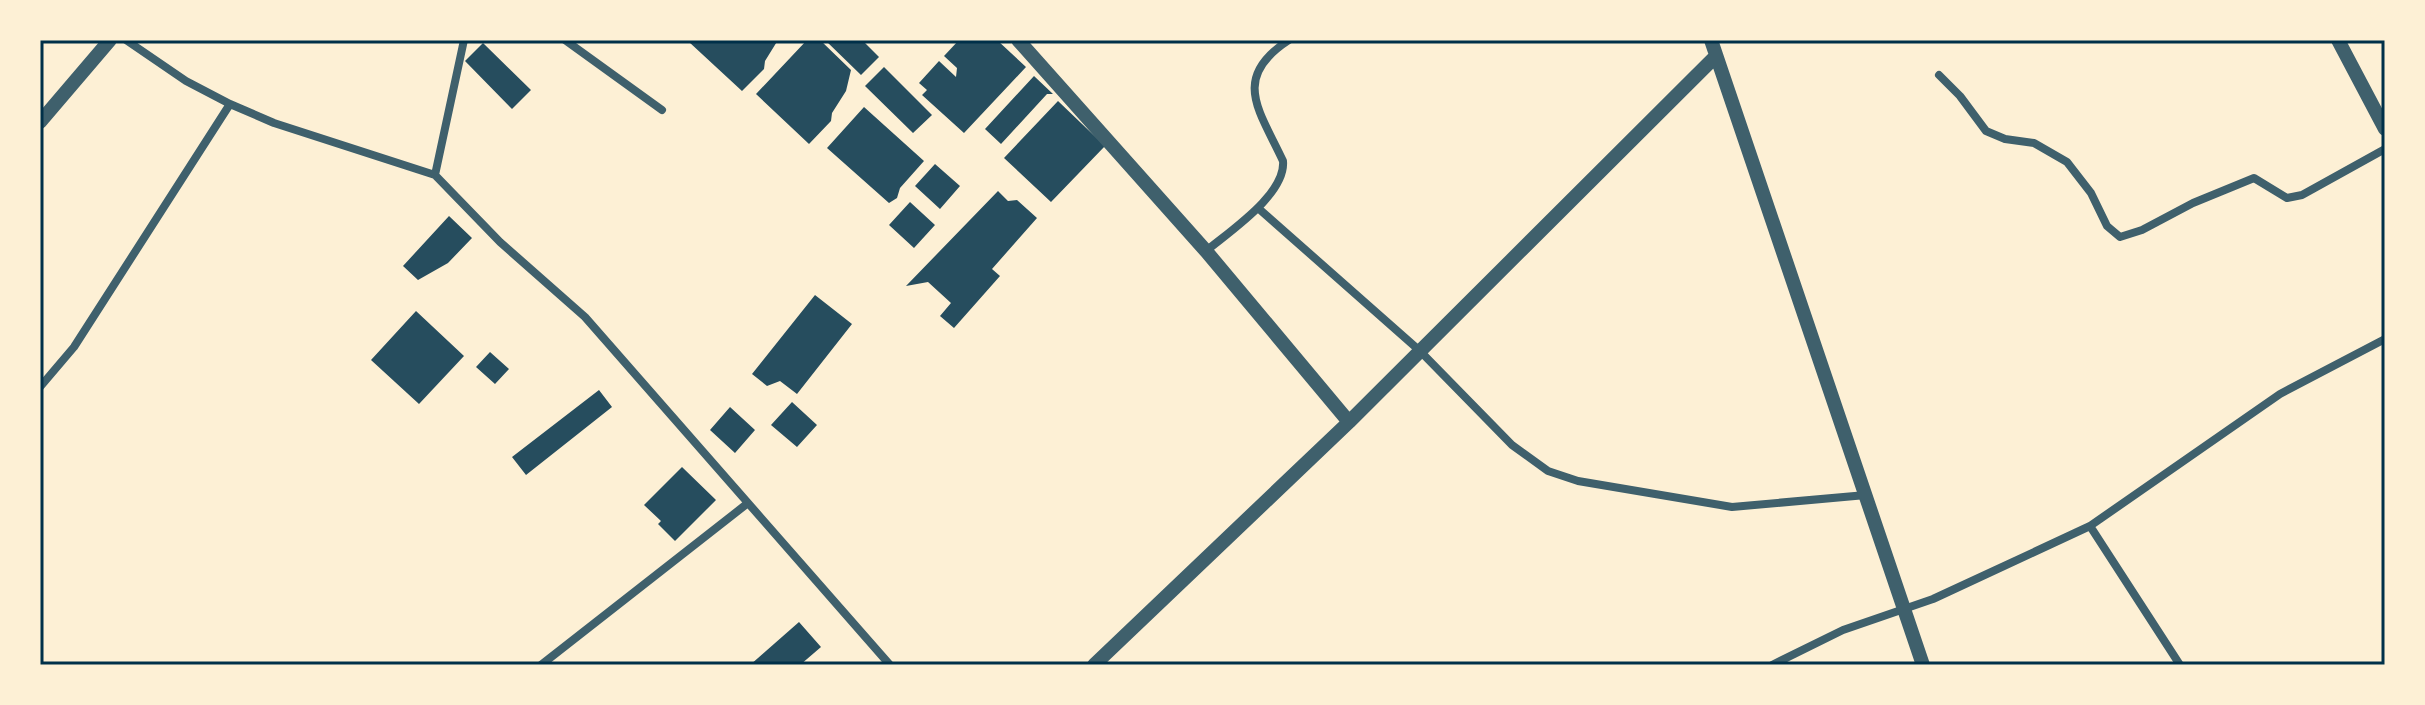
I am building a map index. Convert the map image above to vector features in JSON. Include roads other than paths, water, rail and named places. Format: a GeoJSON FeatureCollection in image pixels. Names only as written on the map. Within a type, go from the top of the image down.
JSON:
{"type":"FeatureCollection","features":[{"type":"Feature","properties":{"kind":"street"},"geometry":{"type":"LineString","coordinates":[[40,122],[110,40]]}},
{"type":"Feature","properties":{"kind":"street"},"geometry":{"type":"LineString","coordinates":[[126,40],[186,81],[230,104],[274,123],[435,175],[500,242],[585,317],[890,665]]}},
{"type":"Feature","properties":{"kind":"street"},"geometry":{"type":"LineString","coordinates":[[435,175],[464,40]]}},
{"type":"Feature","properties":{"kind":"street"},"geometry":{"type":"LineString","coordinates":[[565,40],[662,110]]}},
{"type":"Feature","properties":{"kind":"street"},"geometry":{"type":"LineString","coordinates":[[1018,40],[1206,251],[1349,422]]}},
{"type":"Feature","properties":{"kind":"street"},"geometry":{"type":"LineString","coordinates":[[1206,251],[1258,208],[1284,170],[1283,161],[1255,100],[1253,85],[1257,70],[1289,40]]}},
{"type":"Feature","properties":{"kind":"street"},"geometry":{"type":"LineString","coordinates":[[1711,40],[1923,665]]}},
{"type":"Feature","properties":{"kind":"street"},"geometry":{"type":"LineString","coordinates":[[2338,40],[2385,129]]}},
{"type":"Feature","properties":{"kind":"street"},"geometry":{"type":"LineString","coordinates":[[1094,665],[1349,422],[1716,56]]}},
{"type":"Feature","properties":{"kind":"street"},"geometry":{"type":"LineString","coordinates":[[1939,75],[1960,96],[1986,131],[2005,139],[2034,143],[2067,162],[2091,193],[2107,226],[2120,237],[2142,230],[2193,203],[2254,178],[2287,198],[2302,195],[2385,149]]}},
{"type":"Feature","properties":{"kind":"street"},"geometry":{"type":"LineString","coordinates":[[40,387],[74,347],[230,104]]}},
{"type":"Feature","properties":{"kind":"street"},"geometry":{"type":"LineString","coordinates":[[1258,208],[1420,351],[1512,445],[1548,471],[1578,481],[1732,507],[1866,495]]}},
{"type":"Feature","properties":{"kind":"street"},"geometry":{"type":"LineString","coordinates":[[1772,665],[1843,630],[1933,599],[2090,526],[2280,394],[2385,339]]}},
{"type":"Feature","properties":{"kind":"street"},"geometry":{"type":"LineString","coordinates":[[541,665],[748,503]]}},
{"type":"Feature","properties":{"kind":"street"},"geometry":{"type":"LineString","coordinates":[[2090,526],[2180,665]]}}]}
